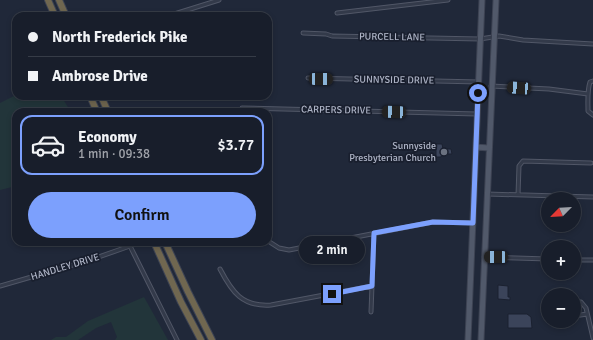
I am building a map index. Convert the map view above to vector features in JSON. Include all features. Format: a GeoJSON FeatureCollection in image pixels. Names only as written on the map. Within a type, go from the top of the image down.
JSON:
{"type":"FeatureCollection","features":[{"type":"Feature","properties":{"kind":"highway"},"geometry":{"type":"LineString","coordinates":[[48,0],[53,12]]}},
{"type":"Feature","properties":{"kind":"highway"},"geometry":{"type":"LineString","coordinates":[[59,0],[64,12]]}},
{"type":"Feature","properties":{"kind":"highway"},"geometry":{"type":"LineString","coordinates":[[156,246],[181,302],[201,340]]}},
{"type":"Feature","properties":{"kind":"highway"},"geometry":{"type":"LineString","coordinates":[[167,246],[212,340]]}},
{"type":"Feature","properties":{"kind":"main road"},"geometry":{"type":"LineString","coordinates":[[468,340],[482,0]]}},
{"type":"Feature","properties":{"kind":"main road"},"geometry":{"type":"LineString","coordinates":[[481,340],[488,148],[496,0]]}},
{"type":"Feature","properties":{"kind":"main road"},"geometry":{"type":"LineString","coordinates":[[476,147],[488,148]]}},
{"type":"Feature","properties":{"kind":"street"},"geometry":{"type":"LineString","coordinates":[[181,12],[219,0]]}},
{"type":"Feature","properties":{"kind":"street"},"geometry":{"type":"LineString","coordinates":[[337,13],[448,0]]}},
{"type":"Feature","properties":{"kind":"street","name":"PURCELL LANE"},"geometry":{"type":"LineString","coordinates":[[303,33],[326,34],[332,36],[480,39],[494,37],[543,42],[593,44]]}},
{"type":"Feature","properties":{"kind":"street","name":"SUNNYSIDE DRIVE"},"geometry":{"type":"LineString","coordinates":[[308,78],[479,82]]}},
{"type":"Feature","properties":{"kind":"street"},"geometry":{"type":"LineString","coordinates":[[593,81],[590,82],[588,86],[588,111],[593,115]]}},
{"type":"Feature","properties":{"kind":"street"},"geometry":{"type":"LineString","coordinates":[[491,86],[549,89],[588,94]]}},
{"type":"Feature","properties":{"kind":"street","name":"CARPERS DRIVE"},"geometry":{"type":"LineString","coordinates":[[272,109],[477,114]]}},
{"type":"Feature","properties":{"kind":"street"},"geometry":{"type":"LineString","coordinates":[[518,195],[519,166],[523,161],[591,163]]}},
{"type":"Feature","properties":{"kind":"street"},"geometry":{"type":"LineString","coordinates":[[487,194],[593,197]]}},
{"type":"Feature","properties":{"kind":"street"},"geometry":{"type":"LineString","coordinates":[[272,244],[279,248],[289,250],[433,222],[473,223]]}},
{"type":"Feature","properties":{"kind":"street"},"geometry":{"type":"LineString","coordinates":[[371,312],[374,233]]}},
{"type":"Feature","properties":{"kind":"street","name":"HANDLEY DRIVE"},"geometry":{"type":"LineString","coordinates":[[0,286],[90,260],[130,246],[177,340]]}},
{"type":"Feature","properties":{"kind":"street"},"geometry":{"type":"LineString","coordinates":[[484,257],[541,259]]}},
{"type":"Feature","properties":{"kind":"street"},"geometry":{"type":"LineString","coordinates":[[581,260],[593,260]]}},
{"type":"Feature","properties":{"kind":"street"},"geometry":{"type":"LineString","coordinates":[[220,269],[237,296],[245,302],[260,305],[271,305],[372,286]]}},
{"type":"Feature","properties":{"kind":"street"},"geometry":{"type":"LineString","coordinates":[[581,302],[584,304],[593,339],[590,340]]}},
{"type":"Feature","properties":{"kind":"street"},"geometry":{"type":"LineString","coordinates":[[581,315],[587,314]]}},
{"type":"Feature","properties":{"kind":"green space"},"geometry":{"type":"Polygon","coordinates":[[[12,97],[12,100],[64,100],[68,108],[12,108],[12,187],[0,190],[0,103],[12,97]]]}},
{"type":"Feature","properties":{"kind":"green space"},"geometry":{"type":"Polygon","coordinates":[[[144,297],[168,340],[115,340],[117,337],[111,322],[96,328],[78,340],[51,340],[56,337],[66,337],[88,321],[144,297]]]}},
{"type":"Feature","properties":{"kind":"building","name":"Sunnyside Presbyterian Church"},"geometry":{"type":"Polygon","coordinates":[[[436,144],[442,144],[443,149],[451,149],[452,154],[442,154],[441,157],[436,157],[436,144]]]}},
{"type":"Feature","properties":{"kind":"building"},"geometry":{"type":"Polygon","coordinates":[[[498,285],[508,286],[508,297],[510,297],[510,300],[498,299],[498,285]]]}},
{"type":"Feature","properties":{"kind":"building"},"geometry":{"type":"Polygon","coordinates":[[[508,314],[527,314],[531,317],[532,328],[508,328],[508,314]]]}},
{"type":"Feature","properties":{"kind":"place","name":"Sunnyside Presbyterian Church"},"geometry":{"type":"Point","coordinates":[444,152]}},
{"type":"Feature","properties":{"kind":"route"},"geometry":{"type":"LineString","coordinates":[[332,294],[372,286],[374,233],[440,221],[473,223],[478,93]]}}]}
